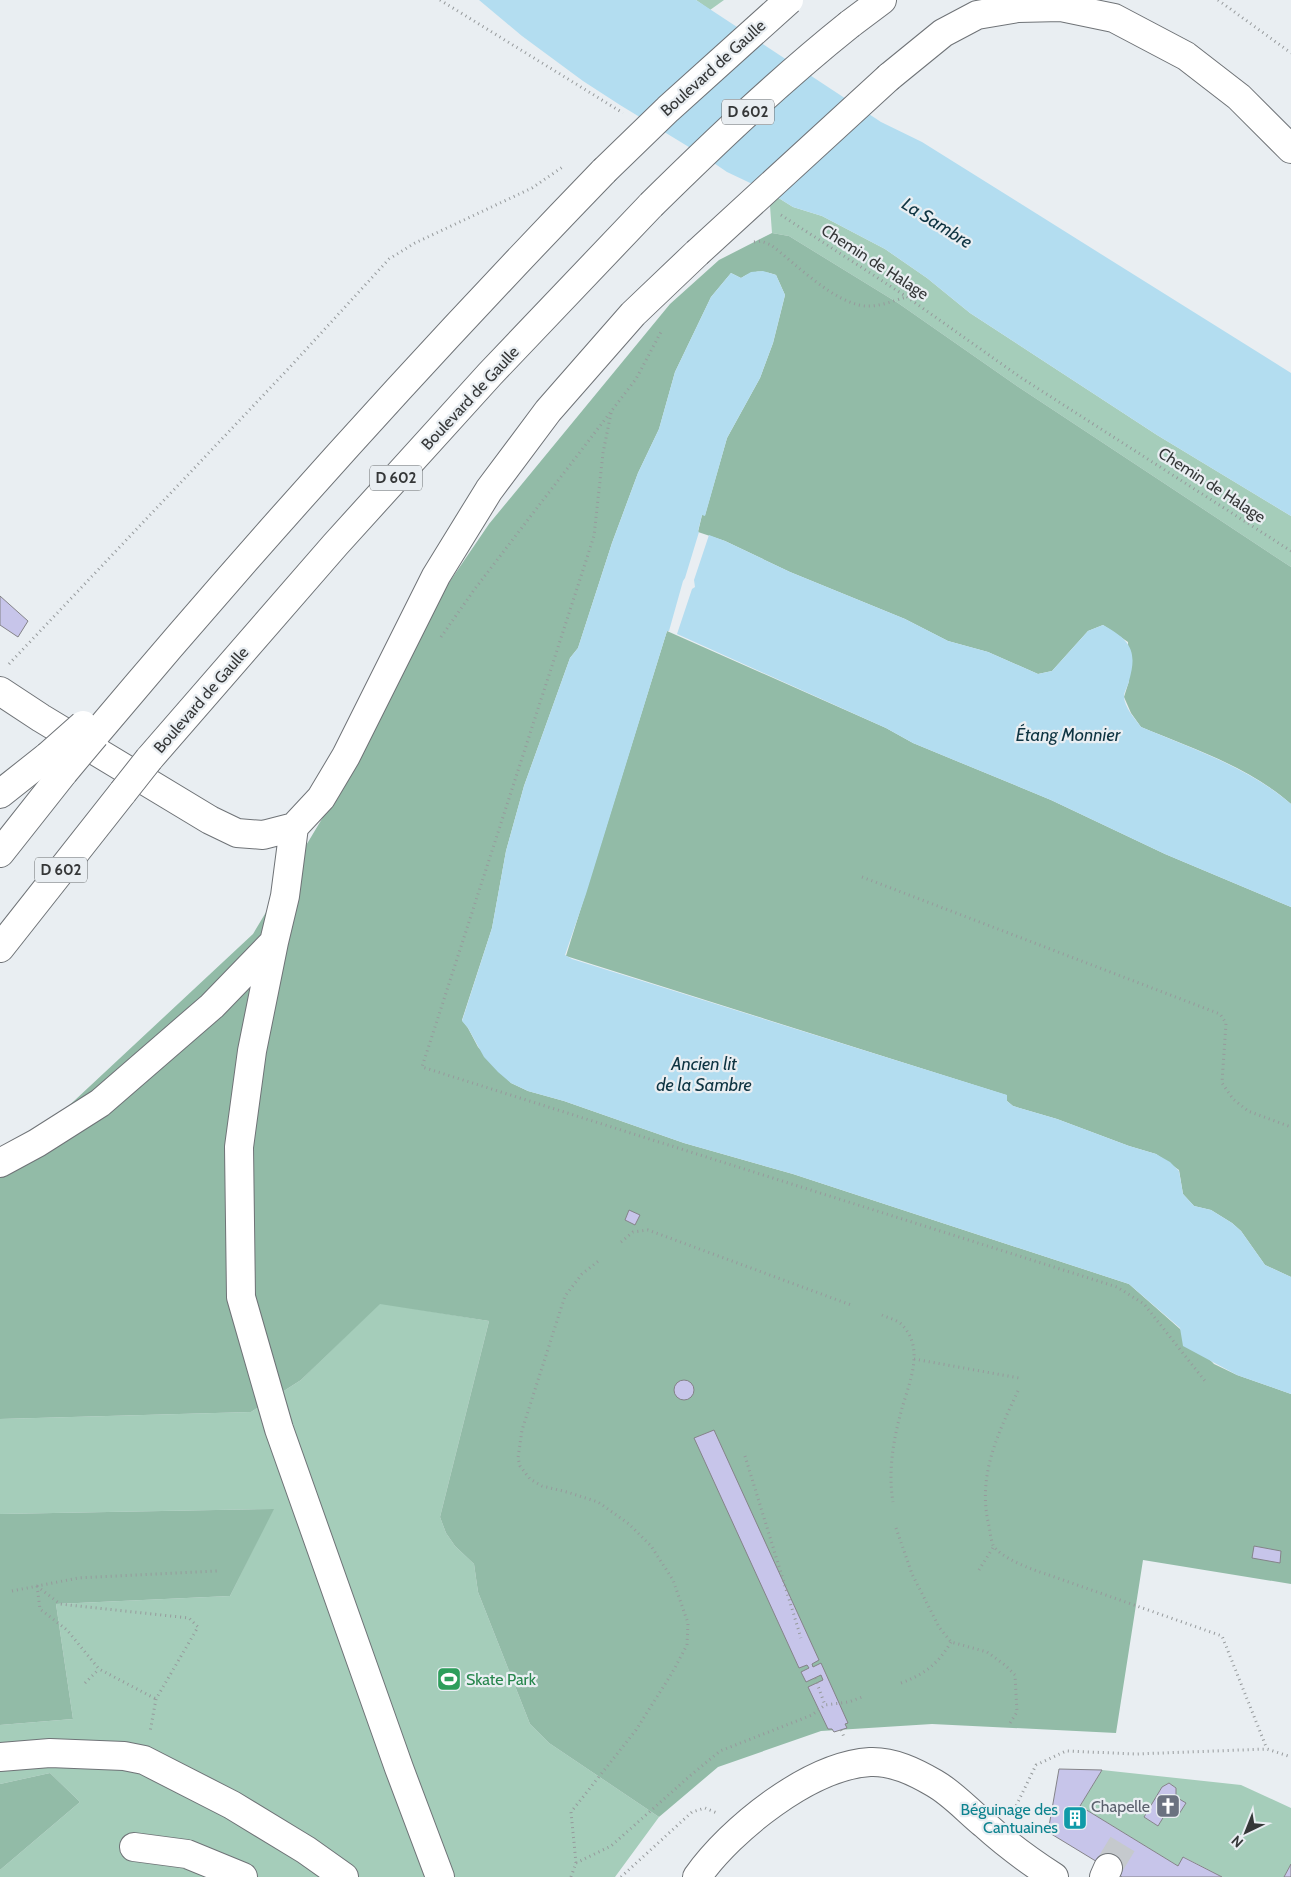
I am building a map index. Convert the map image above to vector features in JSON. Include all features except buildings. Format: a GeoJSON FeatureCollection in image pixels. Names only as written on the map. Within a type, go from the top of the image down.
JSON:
{"type":"FeatureCollection","features":[{"type":"Feature","properties":{"kind":"main road","name":"Boulevard de Gaulle"},"geometry":{"type":"LineString","coordinates":[[0,853],[56,764],[153,666],[291,506],[530,248],[604,171],[668,109],[789,0]]}},
{"type":"Feature","properties":{"kind":"main road","name":"Boulevard de Gaulle"},"geometry":{"type":"LineString","coordinates":[[0,948],[149,759],[335,545],[490,374],[651,205],[721,137],[798,66],[882,0]]}},
{"type":"Feature","properties":{"kind":"main road"},"geometry":{"type":"LineString","coordinates":[[3,678],[210,820],[237,833],[263,835],[294,827],[321,798],[346,756],[436,576],[489,490],[548,411],[633,314],[696,253],[889,77],[943,33],[977,15],[1018,8],[1060,7],[1114,18],[1186,56],[1239,97],[1291,149]]}},
{"type":"Feature","properties":{"kind":"main road"},"geometry":{"type":"LineString","coordinates":[[0,794],[56,764]]}},
{"type":"Feature","properties":{"kind":"main road"},"geometry":{"type":"LineString","coordinates":[[294,827],[284,896],[252,1051],[239,1147],[241,1297],[282,1438],[399,1768],[440,1877]]}},
{"type":"Feature","properties":{"kind":"main road"},"geometry":{"type":"LineString","coordinates":[[0,1163],[37,1143],[100,1103],[212,1006],[274,942]]}},
{"type":"Feature","properties":{"kind":"main road"},"geometry":{"type":"LineString","coordinates":[[0,1757],[50,1752],[124,1756],[144,1760],[232,1805],[306,1850],[344,1877]]}},
{"type":"Feature","properties":{"kind":"main road"},"geometry":{"type":"LineString","coordinates":[[697,1877],[705,1865],[738,1831],[754,1816],[779,1799],[813,1780],[842,1768],[870,1762],[897,1766],[936,1784],[1000,1838],[1054,1877]]}},
{"type":"Feature","properties":{"kind":"main road"},"geometry":{"type":"LineString","coordinates":[[134,1847],[187,1854],[243,1877]]}},
{"type":"Feature","properties":{"kind":"path"},"geometry":{"type":"LineString","coordinates":[[440,0],[628,116]]}},
{"type":"Feature","properties":{"kind":"path"},"geometry":{"type":"LineString","coordinates":[[1218,0],[1291,53]]}},
{"type":"Feature","properties":{"kind":"path"},"geometry":{"type":"LineString","coordinates":[[3,678],[390,259],[415,243],[532,188],[570,162]]}},
{"type":"Feature","properties":{"kind":"path","name":"Chemin de Halage"},"geometry":{"type":"LineString","coordinates":[[776,211],[907,297],[1020,377],[1291,551]]}},
{"type":"Feature","properties":{"kind":"path"},"geometry":{"type":"LineString","coordinates":[[750,243],[761,241],[771,245],[826,288],[845,300],[864,306],[880,305],[907,297]]}},
{"type":"Feature","properties":{"kind":"path"},"geometry":{"type":"LineString","coordinates":[[441,638],[474,590],[636,379],[664,328]]}},
{"type":"Feature","properties":{"kind":"path"},"geometry":{"type":"LineString","coordinates":[[611,413],[603,453],[594,536],[422,1067],[1117,1288],[1144,1304],[1206,1381]]}},
{"type":"Feature","properties":{"kind":"path"},"geometry":{"type":"LineString","coordinates":[[862,877],[1220,1014],[1226,1023],[1222,1083],[1234,1099],[1248,1111],[1291,1127]]}},
{"type":"Feature","properties":{"kind":"path"},"geometry":{"type":"LineString","coordinates":[[620,1242],[633,1232],[648,1230],[851,1305]]}},
{"type":"Feature","properties":{"kind":"path"},"geometry":{"type":"LineString","coordinates":[[571,1877],[576,1863],[571,1812],[636,1730],[687,1645],[688,1623],[673,1580],[651,1546],[629,1524],[598,1502],[542,1486],[530,1479],[520,1466],[518,1458],[522,1430],[565,1296],[582,1274],[601,1259]]}},
{"type":"Feature","properties":{"kind":"path"},"geometry":{"type":"LineString","coordinates":[[882,1315],[902,1323],[912,1339],[914,1359],[911,1382],[901,1411],[894,1448],[890,1486],[893,1502]]}},
{"type":"Feature","properties":{"kind":"path"},"geometry":{"type":"LineString","coordinates":[[914,1359],[1019,1378]]}},
{"type":"Feature","properties":{"kind":"path"},"geometry":{"type":"LineString","coordinates":[[1018,1391],[998,1432],[987,1470],[985,1489],[987,1518],[994,1546],[1012,1561],[1033,1570],[1222,1636],[1267,1749]]}},
{"type":"Feature","properties":{"kind":"path"},"geometry":{"type":"LineString","coordinates":[[745,1456],[801,1638]]}},
{"type":"Feature","properties":{"kind":"path"},"geometry":{"type":"LineString","coordinates":[[896,1528],[904,1554],[920,1591],[936,1622],[951,1642],[987,1652],[1015,1675],[1017,1712],[1010,1723]]}},
{"type":"Feature","properties":{"kind":"path"},"geometry":{"type":"LineString","coordinates":[[979,1570],[994,1546]]}},
{"type":"Feature","properties":{"kind":"path"},"geometry":{"type":"LineString","coordinates":[[12,1591],[78,1578],[218,1571]]}},
{"type":"Feature","properties":{"kind":"path"},"geometry":{"type":"LineString","coordinates":[[37,1586],[60,1604],[189,1618],[198,1627],[156,1699],[99,1669],[67,1630],[40,1609],[37,1586]]}},
{"type":"Feature","properties":{"kind":"path"},"geometry":{"type":"LineString","coordinates":[[902,1683],[917,1677],[931,1668],[943,1656],[951,1642]]}},
{"type":"Feature","properties":{"kind":"path"},"geometry":{"type":"LineString","coordinates":[[85,1683],[99,1669]]}},
{"type":"Feature","properties":{"kind":"path"},"geometry":{"type":"LineString","coordinates":[[815,1678],[825,1706]]}},
{"type":"Feature","properties":{"kind":"path"},"geometry":{"type":"LineString","coordinates":[[576,1863],[611,1846],[691,1774],[720,1751],[812,1715],[825,1706],[849,1702],[862,1697]]}},
{"type":"Feature","properties":{"kind":"path"},"geometry":{"type":"LineString","coordinates":[[1000,1838],[1036,1765],[1066,1752],[1136,1754],[1267,1749],[1291,1757]]}},
{"type":"Feature","properties":{"kind":"path"},"geometry":{"type":"LineString","coordinates":[[621,1877],[692,1812],[705,1808],[713,1810],[738,1831]]}},
{"type":"Feature","properties":{"kind":"green space"},"geometry":{"type":"Polygon","coordinates":[[[696,0],[724,0],[710,10],[696,0]]]}},
{"type":"Feature","properties":{"kind":"green space"},"geometry":{"type":"Polygon","coordinates":[[[769,192],[793,207],[822,216],[885,249],[927,278],[970,313],[1157,435],[1291,516],[1291,567],[1017,386],[898,303],[789,236],[772,233],[769,192]]]}},
{"type":"Feature","properties":{"kind":"green space"},"geometry":{"type":"Polygon","coordinates":[[[772,233],[789,236],[898,303],[1017,386],[1291,567],[1291,804],[1275,791],[1239,769],[1141,727],[1131,713],[1124,697],[1129,681],[1128,642],[1103,625],[1088,631],[1052,671],[1038,674],[988,652],[948,641],[905,619],[790,572],[725,541],[698,532],[702,515],[705,515],[727,438],[760,378],[773,343],[785,295],[776,275],[758,272],[750,273],[741,278],[731,273],[711,297],[675,372],[659,429],[638,473],[612,543],[578,648],[570,658],[524,786],[506,851],[492,928],[462,1020],[478,1047],[511,1083],[528,1091],[564,1101],[684,1143],[793,1174],[1129,1284],[1180,1329],[1214,1364],[1237,1375],[1291,1394],[1291,1584],[1143,1560],[1116,1733],[932,1724],[821,1731],[718,1767],[659,1817],[549,1743],[530,1724],[478,1592],[474,1564],[455,1546],[446,1533],[440,1517],[489,1321],[380,1304],[301,1380],[251,1412],[0,1419],[0,1170],[253,934],[356,762],[429,612],[489,524],[670,304],[719,260],[772,233]]]}},
{"type":"Feature","properties":{"kind":"green space"},"geometry":{"type":"Polygon","coordinates":[[[667,631],[886,728],[913,743],[1051,800],[1165,854],[1291,907],[1291,1277],[1265,1265],[1241,1231],[1232,1223],[1211,1210],[1194,1206],[1183,1194],[1179,1170],[1156,1154],[1057,1119],[1013,1106],[1007,1101],[1006,1095],[566,956],[667,631]]]}},
{"type":"Feature","properties":{"kind":"green space"},"geometry":{"type":"Polygon","coordinates":[[[380,1303],[489,1321],[440,1517],[446,1533],[455,1546],[474,1564],[478,1592],[530,1724],[549,1743],[659,1817],[615,1877],[0,1877],[0,1870],[80,1802],[50,1773],[0,1784],[0,1725],[73,1719],[56,1604],[230,1596],[273,1509],[0,1514],[0,1419],[251,1412],[301,1380],[380,1303]]]}},
{"type":"Feature","properties":{"kind":"green space"},"geometry":{"type":"Polygon","coordinates":[[[274,1509],[230,1596],[56,1604],[73,1719],[0,1725],[0,1514],[274,1509]]]}},
{"type":"Feature","properties":{"kind":"green space"},"geometry":{"type":"Polygon","coordinates":[[[1102,1770],[1241,1785],[1291,1808],[1291,1864],[1284,1877],[1222,1877],[1184,1857],[1178,1866],[1080,1806],[1102,1770]],[[1169,1783],[1162,1787],[1144,1817],[1158,1826],[1169,1808],[1179,1814],[1176,1788],[1169,1783]]]}},
{"type":"Feature","properties":{"kind":"green space"},"geometry":{"type":"Polygon","coordinates":[[[50,1773],[80,1802],[0,1870],[0,1784],[50,1773]]]}},
{"type":"Feature","properties":{"kind":"water","name":"La Sambre"},"geometry":{"type":"Polygon","coordinates":[[[479,0],[696,0],[881,122],[922,142],[1291,373],[1291,516],[1157,435],[970,313],[927,278],[885,249],[822,216],[793,207],[769,192],[727,172],[620,105],[583,81],[522,36],[479,0]]]}},
{"type":"Feature","properties":{"kind":"water","name":"Ancien lit de la Sambre"},"geometry":{"type":"Polygon","coordinates":[[[763,271],[776,275],[785,295],[773,343],[760,378],[727,438],[705,516],[702,515],[699,532],[669,631],[667,631],[586,894],[565,955],[572,959],[1007,1095],[1007,1101],[1013,1106],[1057,1119],[1156,1154],[1170,1162],[1179,1171],[1183,1194],[1194,1206],[1211,1210],[1232,1223],[1241,1231],[1265,1265],[1291,1277],[1291,1394],[1237,1375],[1183,1346],[1180,1328],[1129,1284],[793,1174],[684,1143],[564,1101],[528,1091],[511,1083],[498,1072],[484,1057],[462,1021],[492,928],[506,851],[524,786],[570,658],[578,648],[612,543],[638,473],[659,429],[675,372],[711,297],[731,273],[741,278],[751,272],[763,271]]]}},
{"type":"Feature","properties":{"kind":"water","name":"Étang Monnier"},"geometry":{"type":"Polygon","coordinates":[[[709,535],[790,572],[905,619],[948,641],[988,652],[1038,674],[1052,671],[1088,631],[1103,625],[1112,630],[1130,647],[1133,661],[1132,670],[1124,694],[1124,700],[1130,713],[1141,727],[1238,769],[1257,779],[1291,804],[1291,907],[1165,854],[1051,800],[913,743],[886,728],[677,634],[692,589],[695,587],[694,580],[709,535]]]}},
{"type":"Feature","properties":{"kind":"tunnel"},"geometry":{"type":"LineString","coordinates":[[1108,1868],[1128,1835]]}},
{"type":"Feature","properties":{"kind":"place","name":"Skate Park"},"geometry":{"type":"Point","coordinates":[449,1679]}},
{"type":"Feature","properties":{"kind":"place","name":"Chapelle"},"geometry":{"type":"Point","coordinates":[1168,1806]}},
{"type":"Feature","properties":{"kind":"place","name":"Béguinage des Cantuaines"},"geometry":{"type":"Point","coordinates":[1075,1818]}}]}
